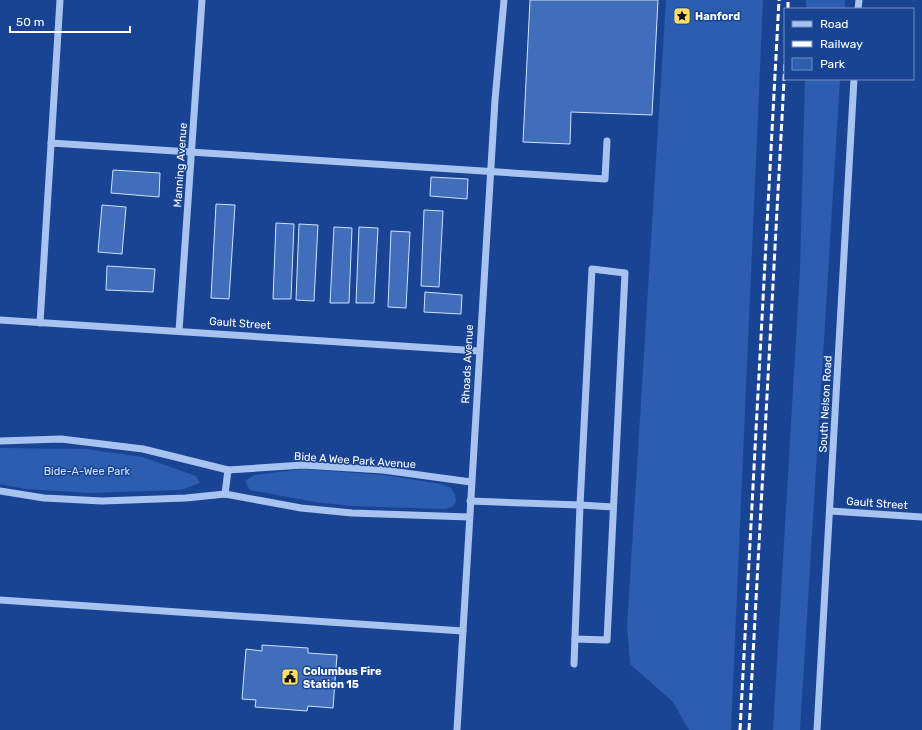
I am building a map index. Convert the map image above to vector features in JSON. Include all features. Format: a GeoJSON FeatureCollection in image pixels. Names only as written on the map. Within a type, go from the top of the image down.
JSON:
{"type":"FeatureCollection","features":[{"type":"Feature","properties":{"kind":"street"},"geometry":{"type":"LineString","coordinates":[[40,323],[60,0]]}},
{"type":"Feature","properties":{"kind":"street","name":"Manning Avenue"},"geometry":{"type":"LineString","coordinates":[[179,331],[202,0]]}},
{"type":"Feature","properties":{"kind":"street","name":"Rhoads Avenue"},"geometry":{"type":"LineString","coordinates":[[457,730],[490,172],[504,0]]}},
{"type":"Feature","properties":{"kind":"street","name":"South Nelson Road"},"geometry":{"type":"LineString","coordinates":[[817,730],[854,80]]}},
{"type":"Feature","properties":{"kind":"street"},"geometry":{"type":"LineString","coordinates":[[51,143],[605,179],[607,141]]}},
{"type":"Feature","properties":{"kind":"street"},"geometry":{"type":"LineString","coordinates":[[574,664],[580,505],[592,269],[625,273],[607,640],[575,639]]}},
{"type":"Feature","properties":{"kind":"street","name":"Gault Street"},"geometry":{"type":"LineString","coordinates":[[0,320],[479,351]]}},
{"type":"Feature","properties":{"kind":"street","name":"Bide A Wee Park Avenue"},"geometry":{"type":"LineString","coordinates":[[0,441],[61,439],[143,449],[228,470],[303,465],[383,470],[471,482]]}},
{"type":"Feature","properties":{"kind":"street"},"geometry":{"type":"LineString","coordinates":[[225,494],[228,470]]}},
{"type":"Feature","properties":{"kind":"street"},"geometry":{"type":"LineString","coordinates":[[0,492],[44,498],[102,501],[186,498],[225,494],[301,508],[352,513],[469,517]]}},
{"type":"Feature","properties":{"kind":"street"},"geometry":{"type":"LineString","coordinates":[[470,501],[613,507]]}},
{"type":"Feature","properties":{"kind":"street","name":"Gault Street"},"geometry":{"type":"LineString","coordinates":[[830,511],[922,517]]}},
{"type":"Feature","properties":{"kind":"street"},"geometry":{"type":"LineString","coordinates":[[0,600],[463,631]]}},
{"type":"Feature","properties":{"kind":"green space"},"geometry":{"type":"Polygon","coordinates":[[[666,0],[763,0],[731,730],[689,730],[673,702],[630,664],[627,626],[666,0]]]}},
{"type":"Feature","properties":{"kind":"green space"},"geometry":{"type":"Polygon","coordinates":[[[806,0],[845,0],[845,8],[806,8],[806,0]]]}},
{"type":"Feature","properties":{"kind":"green space"},"geometry":{"type":"Polygon","coordinates":[[[805,80],[840,80],[800,730],[773,730],[800,270],[805,80]]]}},
{"type":"Feature","properties":{"kind":"green space","name":"Bide-A-Wee Park"},"geometry":{"type":"Polygon","coordinates":[[[0,448],[87,449],[142,457],[196,476],[200,483],[181,490],[89,493],[25,489],[0,484],[0,448]]]}},
{"type":"Feature","properties":{"kind":"green space"},"geometry":{"type":"Polygon","coordinates":[[[303,469],[385,475],[441,484],[451,488],[455,494],[456,502],[452,507],[445,509],[351,506],[315,502],[250,490],[245,481],[254,475],[303,469]]]}},
{"type":"Feature","properties":{"kind":"building"},"geometry":{"type":"Polygon","coordinates":[[[530,0],[658,0],[652,115],[571,112],[570,144],[523,142],[530,0]]]}},
{"type":"Feature","properties":{"kind":"building"},"geometry":{"type":"Polygon","coordinates":[[[113,170],[160,173],[159,197],[111,193],[113,170]]]}},
{"type":"Feature","properties":{"kind":"building"},"geometry":{"type":"Polygon","coordinates":[[[431,177],[468,179],[467,199],[430,196],[431,177]]]}},
{"type":"Feature","properties":{"kind":"building"},"geometry":{"type":"Polygon","coordinates":[[[216,204],[235,205],[229,299],[211,298],[216,204]]]}},
{"type":"Feature","properties":{"kind":"building"},"geometry":{"type":"Polygon","coordinates":[[[102,205],[126,207],[122,254],[98,252],[102,205]]]}},
{"type":"Feature","properties":{"kind":"building"},"geometry":{"type":"Polygon","coordinates":[[[424,210],[443,211],[439,287],[421,286],[424,210]]]}},
{"type":"Feature","properties":{"kind":"building"},"geometry":{"type":"Polygon","coordinates":[[[276,223],[294,224],[291,299],[273,299],[276,223]]]}},
{"type":"Feature","properties":{"kind":"building"},"geometry":{"type":"Polygon","coordinates":[[[299,224],[318,225],[314,301],[296,300],[299,224]]]}},
{"type":"Feature","properties":{"kind":"building"},"geometry":{"type":"Polygon","coordinates":[[[334,227],[352,228],[349,303],[330,303],[334,227]]]}},
{"type":"Feature","properties":{"kind":"building"},"geometry":{"type":"Polygon","coordinates":[[[359,227],[378,228],[374,303],[356,303],[359,227]]]}},
{"type":"Feature","properties":{"kind":"building"},"geometry":{"type":"Polygon","coordinates":[[[391,231],[410,232],[406,308],[388,307],[391,231]]]}},
{"type":"Feature","properties":{"kind":"building"},"geometry":{"type":"Polygon","coordinates":[[[107,266],[155,269],[153,292],[106,290],[107,266]]]}},
{"type":"Feature","properties":{"kind":"building"},"geometry":{"type":"Polygon","coordinates":[[[425,292],[462,295],[461,314],[424,312],[425,292]]]}},
{"type":"Feature","properties":{"kind":"building","name":"Columbus Fire Station 15"},"geometry":{"type":"Polygon","coordinates":[[[262,645],[308,648],[308,653],[337,655],[333,708],[308,706],[307,711],[255,707],[256,700],[242,699],[246,649],[262,651],[262,645]]]}},
{"type":"Feature","properties":{"kind":"railway"},"geometry":{"type":"LineString","coordinates":[[740,730],[779,0]]}},
{"type":"Feature","properties":{"kind":"railway"},"geometry":{"type":"LineString","coordinates":[[788,0],[788,8]]}},
{"type":"Feature","properties":{"kind":"railway"},"geometry":{"type":"LineString","coordinates":[[749,730],[784,80]]}},
{"type":"Feature","properties":{"kind":"place","name":"Hanford"},"geometry":{"type":"Point","coordinates":[682,16]}},
{"type":"Feature","properties":{"kind":"place","name":"Columbus Fire Station 15"},"geometry":{"type":"Point","coordinates":[290,677]}}]}
